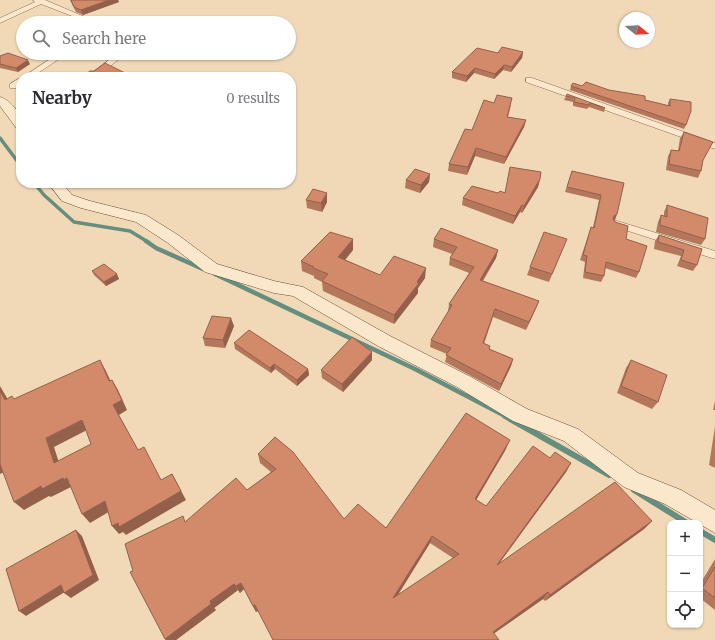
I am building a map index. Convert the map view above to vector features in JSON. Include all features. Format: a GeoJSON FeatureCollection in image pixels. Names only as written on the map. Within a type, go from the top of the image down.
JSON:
{"type":"FeatureCollection","features":[{"type":"Feature","properties":{"kind":"street"},"geometry":{"type":"LineString","coordinates":[[0,21],[39,1],[78,16]]}},
{"type":"Feature","properties":{"kind":"street"},"geometry":{"type":"LineString","coordinates":[[35,72],[53,60]]}},
{"type":"Feature","properties":{"kind":"street"},"geometry":{"type":"LineString","coordinates":[[98,72],[114,60]]}},
{"type":"Feature","properties":{"kind":"street"},"geometry":{"type":"LineString","coordinates":[[529,80],[715,146]]}},
{"type":"Feature","properties":{"kind":"street"},"geometry":{"type":"LineString","coordinates":[[0,100],[7,106],[16,119]]}},
{"type":"Feature","properties":{"kind":"street"},"geometry":{"type":"LineString","coordinates":[[59,188],[67,198],[86,206],[141,218],[173,239],[211,268],[274,287],[297,290],[384,341],[464,382],[520,415],[571,435],[631,480],[673,496],[715,522]]}},
{"type":"Feature","properties":{"kind":"street"},"geometry":{"type":"LineString","coordinates":[[617,224],[715,254]]}},
{"type":"Feature","properties":{"kind":"building"},"geometry":{"type":"Polygon","coordinates":[[[71,0],[109,0],[81,10],[74,7],[71,0]]]}},
{"type":"Feature","properties":{"kind":"building"},"geometry":{"type":"Polygon","coordinates":[[[502,47],[523,52],[512,67],[504,65],[495,74],[475,68],[467,76],[452,72],[477,48],[498,53],[502,47]]]}},
{"type":"Feature","properties":{"kind":"building"},"geometry":{"type":"Polygon","coordinates":[[[8,53],[16,56],[16,60],[28,60],[16,68],[0,64],[0,56],[8,53]]]}},
{"type":"Feature","properties":{"kind":"building"},"geometry":{"type":"Polygon","coordinates":[[[105,63],[123,72],[89,72],[94,71],[105,63]]]}},
{"type":"Feature","properties":{"kind":"building"},"geometry":{"type":"Polygon","coordinates":[[[586,82],[609,90],[645,96],[645,100],[670,106],[670,99],[691,102],[691,111],[686,125],[571,86],[573,83],[582,86],[586,82]]]}},
{"type":"Feature","properties":{"kind":"building"},"geometry":{"type":"Polygon","coordinates":[[[567,94],[605,108],[590,103],[589,105],[574,102],[575,98],[566,96],[567,94]]]}},
{"type":"Feature","properties":{"kind":"building"},"geometry":{"type":"Polygon","coordinates":[[[497,95],[512,98],[507,117],[526,120],[506,157],[476,148],[468,167],[449,164],[465,129],[472,130],[484,100],[494,103],[497,95]]]}},
{"type":"Feature","properties":{"kind":"building"},"geometry":{"type":"Polygon","coordinates":[[[684,132],[713,142],[703,160],[701,171],[669,164],[671,150],[679,151],[684,132]]]}},
{"type":"Feature","properties":{"kind":"building"},"geometry":{"type":"Polygon","coordinates":[[[510,167],[541,172],[540,179],[524,206],[522,205],[515,216],[463,198],[472,186],[498,193],[500,191],[505,193],[510,167]]]}},
{"type":"Feature","properties":{"kind":"building"},"geometry":{"type":"Polygon","coordinates":[[[415,169],[430,174],[421,185],[406,180],[415,169]]]}},
{"type":"Feature","properties":{"kind":"building"},"geometry":{"type":"Polygon","coordinates":[[[572,171],[624,183],[617,214],[613,219],[615,222],[628,226],[626,239],[647,246],[639,272],[606,262],[604,276],[585,272],[587,256],[583,255],[591,227],[594,228],[601,195],[567,187],[572,171]]]}},
{"type":"Feature","properties":{"kind":"building"},"geometry":{"type":"Polygon","coordinates":[[[313,189],[327,193],[321,203],[306,200],[313,189]]]}},
{"type":"Feature","properties":{"kind":"building"},"geometry":{"type":"Polygon","coordinates":[[[667,205],[708,218],[705,239],[660,225],[661,215],[667,217],[667,205]]]}},
{"type":"Feature","properties":{"kind":"building"},"geometry":{"type":"Polygon","coordinates":[[[441,228],[498,250],[480,280],[539,301],[529,322],[495,309],[483,343],[490,346],[489,349],[513,359],[501,384],[446,355],[451,348],[431,340],[452,305],[449,304],[474,267],[450,258],[457,247],[434,239],[441,228]]]}},
{"type":"Feature","properties":{"kind":"building"},"geometry":{"type":"Polygon","coordinates":[[[330,232],[353,239],[338,257],[380,275],[394,256],[426,268],[417,282],[419,283],[394,315],[322,281],[328,274],[301,261],[330,232]]]}},
{"type":"Feature","properties":{"kind":"building"},"geometry":{"type":"Polygon","coordinates":[[[544,232],[567,239],[552,274],[530,267],[544,232]]]}},
{"type":"Feature","properties":{"kind":"building"},"geometry":{"type":"Polygon","coordinates":[[[659,235],[702,249],[697,265],[681,260],[684,250],[658,242],[659,235]]]}},
{"type":"Feature","properties":{"kind":"building"},"geometry":{"type":"Polygon","coordinates":[[[104,264],[117,274],[104,282],[92,271],[104,264]]]}},
{"type":"Feature","properties":{"kind":"building"},"geometry":{"type":"Polygon","coordinates":[[[212,316],[231,318],[223,340],[203,338],[212,316]]]}},
{"type":"Feature","properties":{"kind":"building"},"geometry":{"type":"Polygon","coordinates":[[[249,330],[308,369],[297,380],[274,364],[270,368],[234,343],[249,330]]]}},
{"type":"Feature","properties":{"kind":"building"},"geometry":{"type":"Polygon","coordinates":[[[352,337],[372,352],[342,384],[321,370],[352,337]]]}},
{"type":"Feature","properties":{"kind":"building"},"geometry":{"type":"Polygon","coordinates":[[[100,360],[109,381],[112,380],[122,400],[113,405],[138,450],[144,447],[161,480],[172,474],[181,491],[119,527],[118,523],[112,526],[105,501],[82,514],[67,478],[64,480],[63,478],[42,489],[41,486],[14,502],[0,464],[0,391],[5,400],[12,396],[14,399],[100,360]],[[82,420],[46,438],[54,463],[91,444],[82,420]]]}},
{"type":"Feature","properties":{"kind":"building"},"geometry":{"type":"Polygon","coordinates":[[[631,360],[667,375],[658,402],[621,386],[631,360]]]}},
{"type":"Feature","properties":{"kind":"building"},"geometry":{"type":"Polygon","coordinates":[[[466,413],[510,440],[475,499],[486,506],[533,446],[550,458],[555,452],[571,463],[497,565],[615,482],[652,521],[550,595],[548,592],[493,632],[499,640],[273,640],[255,605],[253,606],[241,583],[236,586],[234,584],[210,601],[211,604],[165,639],[130,572],[133,571],[125,544],[183,516],[185,522],[236,478],[247,490],[276,469],[258,454],[275,437],[293,452],[344,519],[358,504],[386,528],[466,413]],[[432,536],[393,598],[459,554],[432,536]]]}},
{"type":"Feature","properties":{"kind":"building"},"geometry":{"type":"Polygon","coordinates":[[[76,530],[93,575],[64,593],[61,585],[19,611],[6,569],[76,530]]]}},
{"type":"Feature","properties":{"kind":"building"},"geometry":{"type":"Polygon","coordinates":[[[715,567],[715,598],[703,589],[715,567]]]}},
{"type":"Feature","properties":{"kind":"waterway"},"geometry":{"type":"LineString","coordinates":[[0,138],[16,159]]}},
{"type":"Feature","properties":{"kind":"waterway"},"geometry":{"type":"LineString","coordinates":[[38,188],[74,222],[130,231],[148,242]]}},
{"type":"Feature","properties":{"kind":"waterway"},"geometry":{"type":"LineString","coordinates":[[146,241],[156,248],[203,269]]}},
{"type":"Feature","properties":{"kind":"waterway"},"geometry":{"type":"LineString","coordinates":[[215,274],[415,369],[507,417]]}},
{"type":"Feature","properties":{"kind":"waterway"},"geometry":{"type":"LineString","coordinates":[[505,416],[609,475]]}},
{"type":"Feature","properties":{"kind":"waterway"},"geometry":{"type":"LineString","coordinates":[[634,490],[682,520]]}},
{"type":"Feature","properties":{"kind":"waterway"},"geometry":{"type":"LineString","coordinates":[[703,533],[715,540]]}}]}
